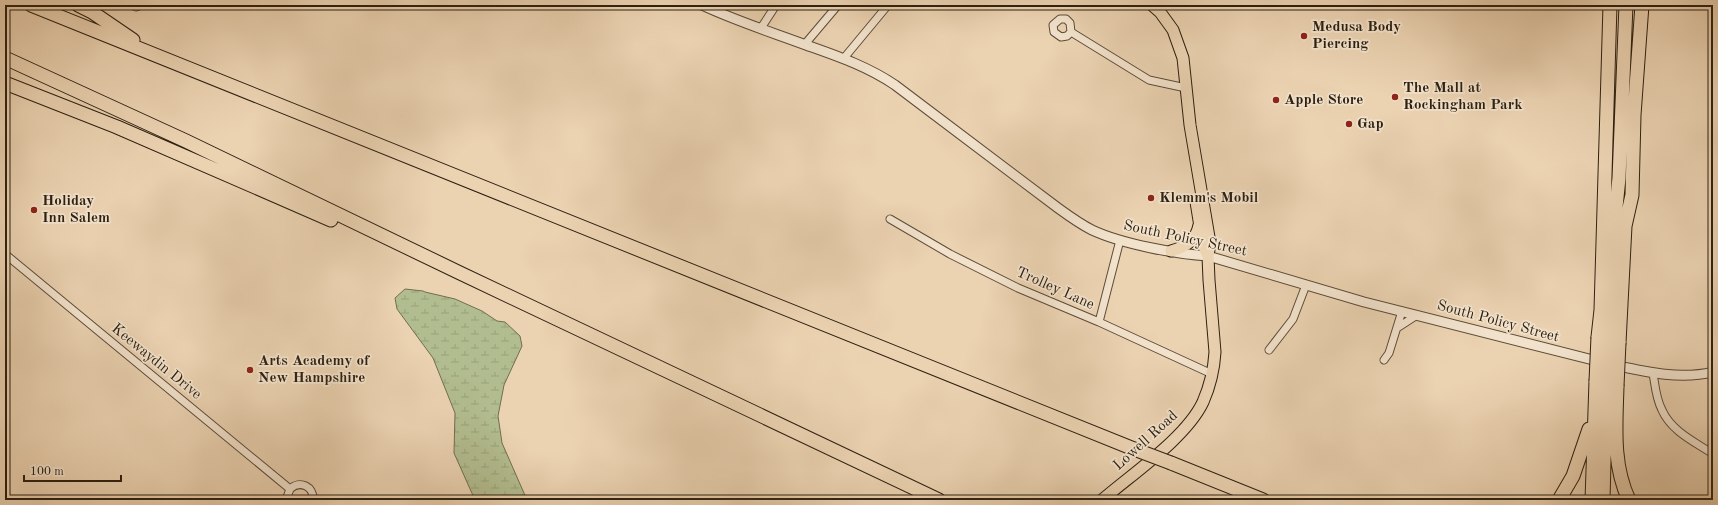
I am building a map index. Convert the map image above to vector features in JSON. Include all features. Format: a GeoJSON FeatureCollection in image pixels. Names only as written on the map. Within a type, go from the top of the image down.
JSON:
{"type":"FeatureCollection","features":[{"type":"Feature","properties":{"kind":"highway"},"geometry":{"type":"LineString","coordinates":[[31,5],[1263,500]]}},
{"type":"Feature","properties":{"kind":"highway"},"geometry":{"type":"LineString","coordinates":[[78,5],[92,12],[154,55]]}},
{"type":"Feature","properties":{"kind":"highway"},"geometry":{"type":"LineString","coordinates":[[1609,340],[1601,310],[1610,5]]}},
{"type":"Feature","properties":{"kind":"highway"},"geometry":{"type":"LineString","coordinates":[[1603,500],[1606,383],[1614,226],[1619,178],[1626,5]]}},
{"type":"Feature","properties":{"kind":"highway"},"geometry":{"type":"LineString","coordinates":[[1629,500],[1620,475],[1606,383],[1609,340],[1632,196],[1634,115],[1642,5]]}},
{"type":"Feature","properties":{"kind":"highway"},"geometry":{"type":"LineString","coordinates":[[5,58],[186,141],[460,273],[939,500]]}},
{"type":"Feature","properties":{"kind":"highway"},"geometry":{"type":"LineString","coordinates":[[5,83],[117,127],[326,218],[460,273]]}},
{"type":"Feature","properties":{"kind":"highway"},"geometry":{"type":"LineString","coordinates":[[1619,178],[1626,226]]}},
{"type":"Feature","properties":{"kind":"highway"},"geometry":{"type":"LineString","coordinates":[[1559,500],[1573,476],[1581,455],[1594,410],[1606,383]]}},
{"type":"Feature","properties":{"kind":"highway"},"geometry":{"type":"LineString","coordinates":[[1592,500],[1594,410]]}},
{"type":"Feature","properties":{"kind":"highway"},"geometry":{"type":"LineString","coordinates":[[1242,492],[1274,500]]}},
{"type":"Feature","properties":{"kind":"main road"},"geometry":{"type":"LineString","coordinates":[[1152,5],[1160,12],[1174,30],[1183,58],[1190,125],[1210,244],[1208,256]]}},
{"type":"Feature","properties":{"kind":"main road"},"geometry":{"type":"LineString","coordinates":[[1190,125],[1186,138],[1199,225],[1203,245],[1208,256]]}},
{"type":"Feature","properties":{"kind":"main road"},"geometry":{"type":"LineString","coordinates":[[1171,251],[1190,243],[1195,237],[1199,225]]}},
{"type":"Feature","properties":{"kind":"main road","name":"Lowell Road"},"geometry":{"type":"LineString","coordinates":[[1102,500],[1169,444],[1184,428],[1202,402],[1212,374],[1215,352],[1208,256]]}},
{"type":"Feature","properties":{"kind":"street"},"geometry":{"type":"LineString","coordinates":[[132,5],[136,7],[142,5]]}},
{"type":"Feature","properties":{"kind":"street","name":"South Policy Street"},"geometry":{"type":"LineString","coordinates":[[702,5],[844,58],[882,77],[1077,222],[1099,233],[1120,240],[1171,251],[1208,256],[1306,285],[1563,353],[1653,373],[1682,376],[1713,372]]}},
{"type":"Feature","properties":{"kind":"street"},"geometry":{"type":"LineString","coordinates":[[761,28],[776,5]]}},
{"type":"Feature","properties":{"kind":"street"},"geometry":{"type":"LineString","coordinates":[[805,44],[838,5]]}},
{"type":"Feature","properties":{"kind":"street"},"geometry":{"type":"LineString","coordinates":[[844,58],[888,5]]}},
{"type":"Feature","properties":{"kind":"street"},"geometry":{"type":"LineString","coordinates":[[1071,32],[1149,80],[1186,88]]}},
{"type":"Feature","properties":{"kind":"street","name":"Trolley Lane"},"geometry":{"type":"LineString","coordinates":[[890,219],[950,254],[1018,288],[1099,322],[1212,374]]}},
{"type":"Feature","properties":{"kind":"street"},"geometry":{"type":"LineString","coordinates":[[1099,322],[1120,240]]}},
{"type":"Feature","properties":{"kind":"street","name":"Keewaydin Drive"},"geometry":{"type":"LineString","coordinates":[[5,254],[290,489]]}},
{"type":"Feature","properties":{"kind":"street"},"geometry":{"type":"LineString","coordinates":[[1269,350],[1293,319],[1306,285]]}},
{"type":"Feature","properties":{"kind":"street"},"geometry":{"type":"LineString","coordinates":[[1384,360],[1389,353],[1402,311]]}},
{"type":"Feature","properties":{"kind":"street"},"geometry":{"type":"LineString","coordinates":[[1396,328],[1417,315]]}},
{"type":"Feature","properties":{"kind":"street"},"geometry":{"type":"LineString","coordinates":[[1653,373],[1659,401],[1665,416],[1680,432],[1713,454]]}},
{"type":"Feature","properties":{"kind":"street"},"geometry":{"type":"LineString","coordinates":[[286,500],[290,489],[297,485],[305,485],[311,490],[313,500]]}},
{"type":"Feature","properties":{"kind":"green space"},"geometry":{"type":"Polygon","coordinates":[[[405,289],[423,291],[455,299],[482,311],[497,321],[505,322],[520,336],[522,346],[504,385],[498,416],[502,443],[527,500],[475,500],[454,453],[455,413],[433,358],[397,309],[395,298],[405,289]]]}},
{"type":"Feature","properties":{"kind":"place","name":"Medusa Body Piercing"},"geometry":{"type":"Point","coordinates":[1304,36]}},
{"type":"Feature","properties":{"kind":"place","name":"The Mall at Rockingham Park"},"geometry":{"type":"Point","coordinates":[1395,97]}},
{"type":"Feature","properties":{"kind":"place","name":"Apple Store"},"geometry":{"type":"Point","coordinates":[1276,100]}},
{"type":"Feature","properties":{"kind":"place","name":"Gap"},"geometry":{"type":"Point","coordinates":[1349,124]}},
{"type":"Feature","properties":{"kind":"place","name":"Klemm's Mobil"},"geometry":{"type":"Point","coordinates":[1151,198]}},
{"type":"Feature","properties":{"kind":"place","name":"Holiday Inn Salem"},"geometry":{"type":"Point","coordinates":[34,210]}},
{"type":"Feature","properties":{"kind":"place","name":"Arts Academy of New Hampshire"},"geometry":{"type":"Point","coordinates":[250,370]}}]}
